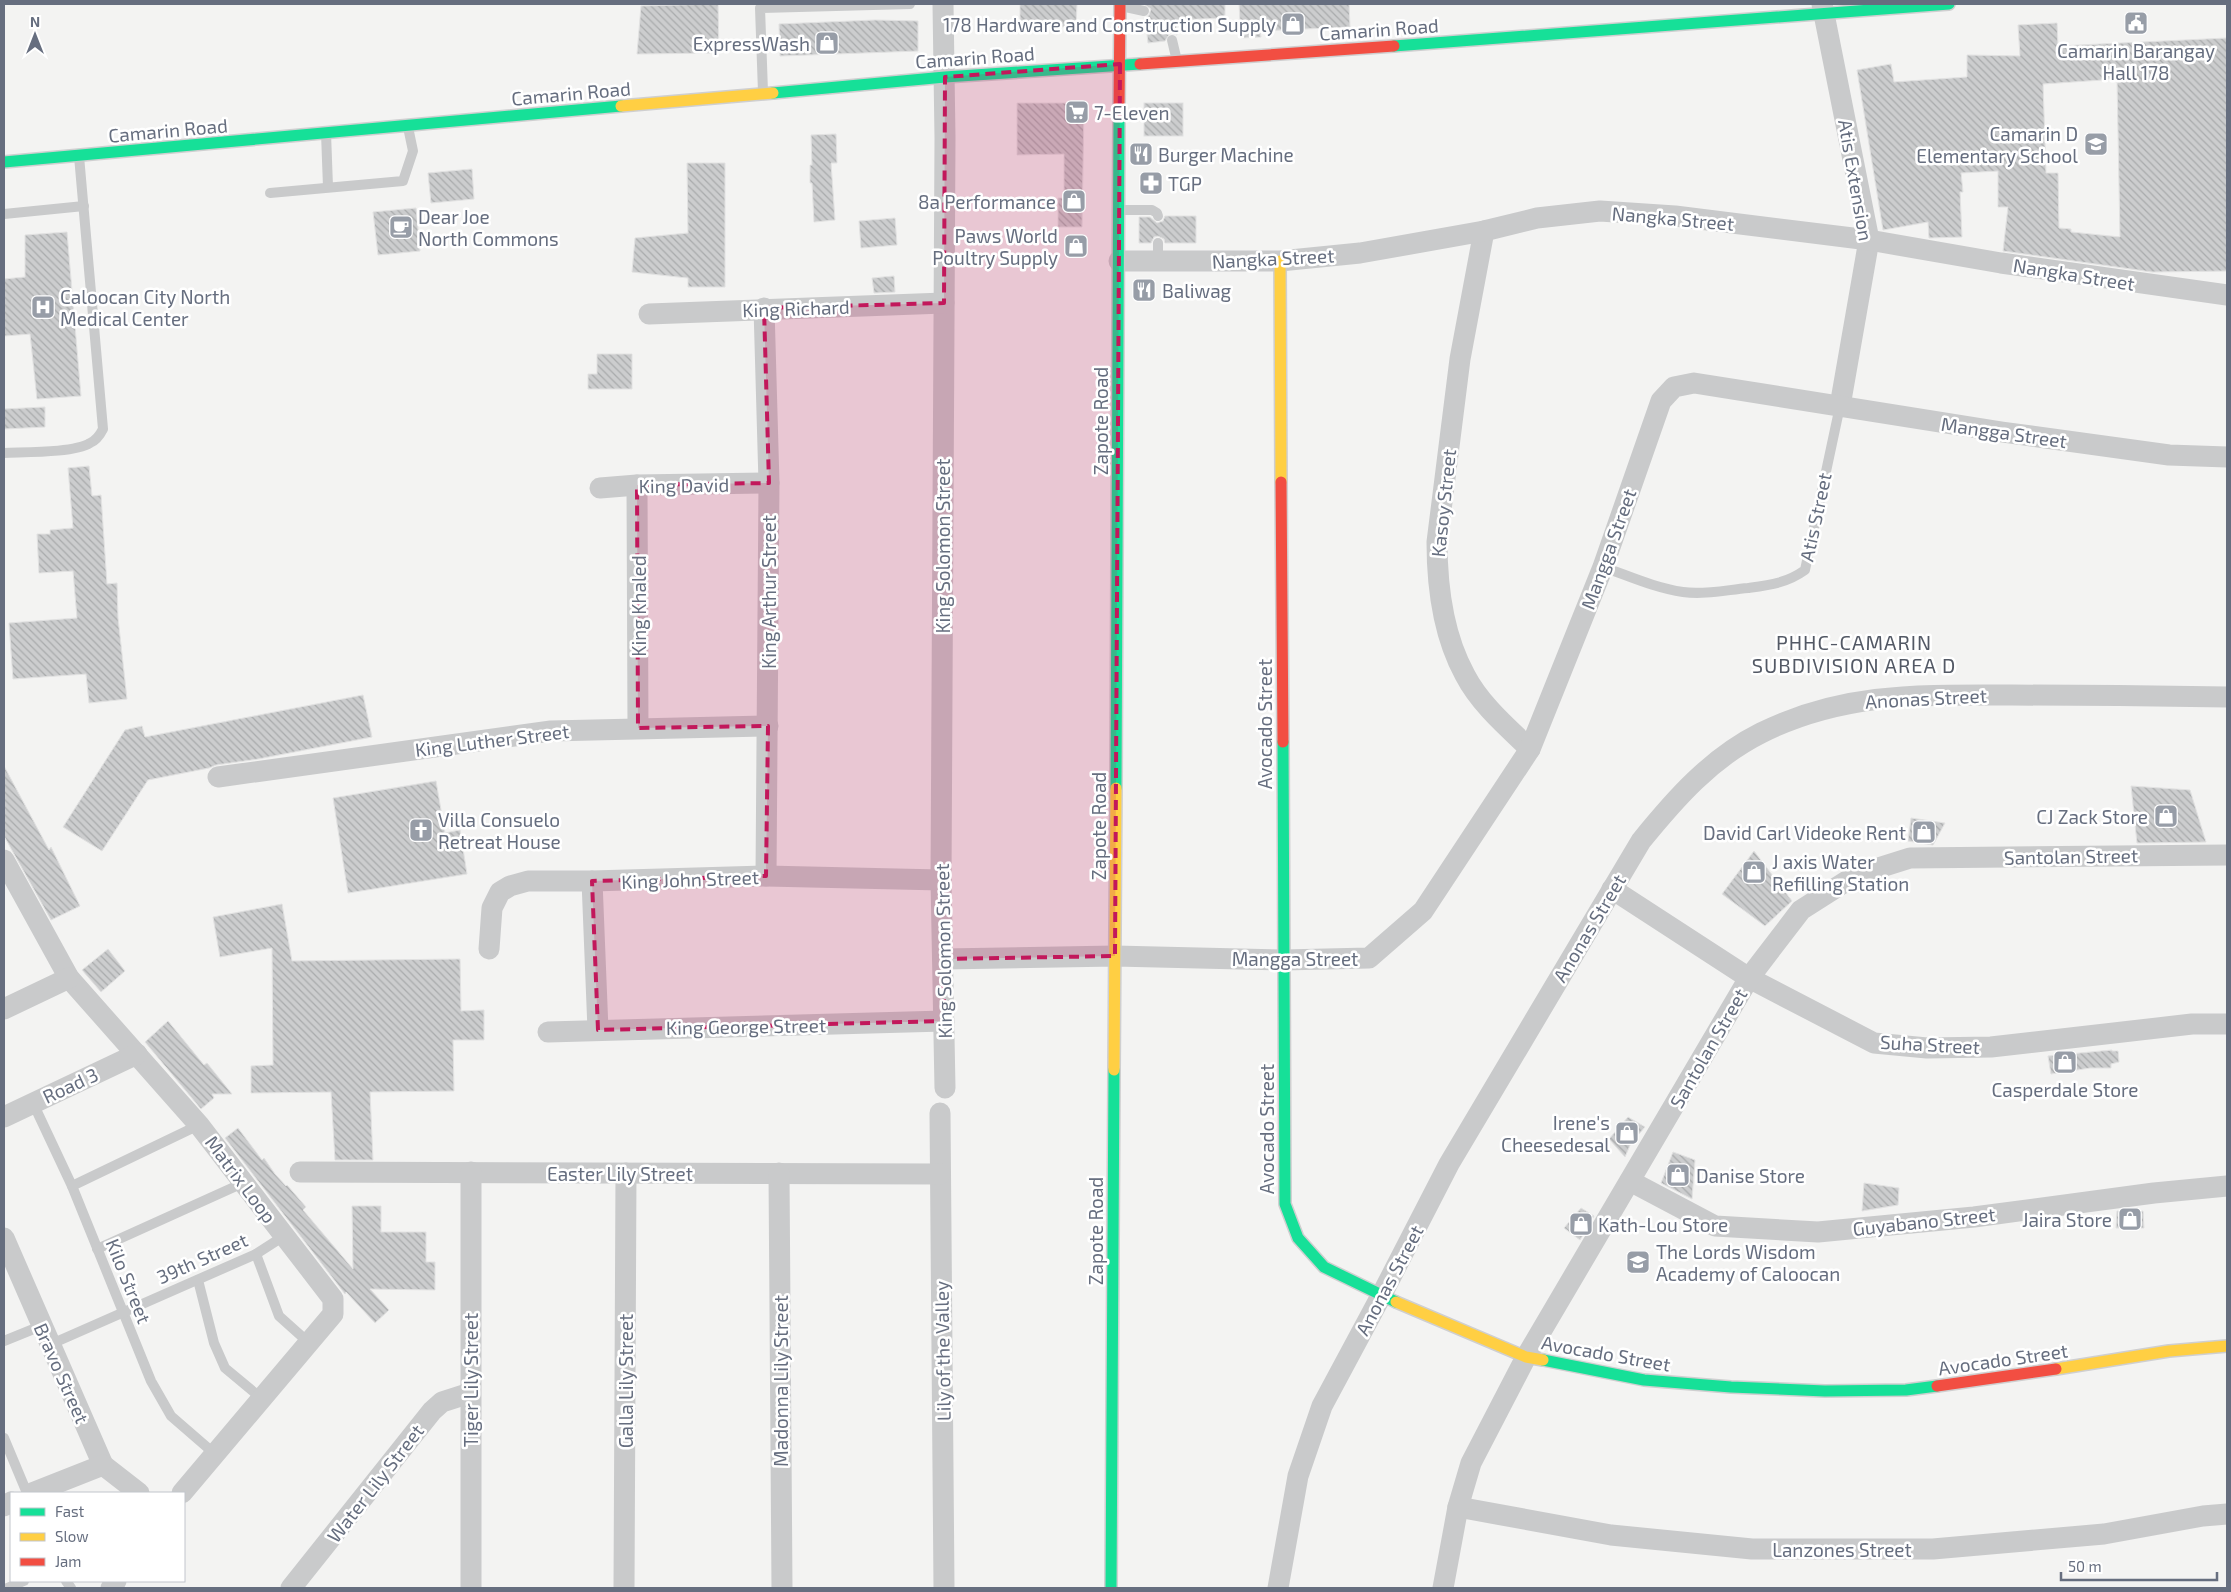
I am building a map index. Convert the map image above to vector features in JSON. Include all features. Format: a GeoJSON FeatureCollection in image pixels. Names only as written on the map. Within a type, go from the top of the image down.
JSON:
{"type":"FeatureCollection","features":[{"type":"Feature","properties":{"kind":"main road","name":"Camarin Road"},"geometry":{"type":"LineString","coordinates":[[4,162],[944,77],[1120,64],[1177,62],[1824,9],[1949,4]]}},
{"type":"Feature","properties":{"kind":"main road","name":"Zapote Road"},"geometry":{"type":"LineString","coordinates":[[1111,1588],[1120,5]]}},
{"type":"Feature","properties":{"kind":"main road","name":"Avocado Street"},"geometry":{"type":"LineString","coordinates":[[1280,261],[1282,960],[1285,1204],[1298,1238],[1324,1267],[1382,1296],[1526,1357],[1644,1380],[1731,1387],[1825,1391],[1906,1390],[1980,1381],[2170,1351],[2227,1346]]}},
{"type":"Feature","properties":{"kind":"street","name":"King Solomon Street"},"geometry":{"type":"LineString","coordinates":[[943,4],[944,303],[941,880],[944,1088]]}},
{"type":"Feature","properties":{"kind":"street","name":"Atis Extension"},"geometry":{"type":"LineString","coordinates":[[1824,9],[1869,240],[1840,406]]}},
{"type":"Feature","properties":{"kind":"street","name":"Nangka Street"},"geometry":{"type":"LineString","coordinates":[[1119,261],[1158,253],[1280,261],[1360,253],[1484,231],[1537,218],[1600,211],[1674,216],[1869,240],[2020,266],[2227,295]]}},
{"type":"Feature","properties":{"kind":"street","name":"Kasoy Street"},"geometry":{"type":"LineString","coordinates":[[1484,231],[1460,359],[1437,542],[1437,570],[1449,636],[1465,675],[1491,711],[1530,750]]}},
{"type":"Feature","properties":{"kind":"street","name":"King Richard"},"geometry":{"type":"LineString","coordinates":[[649,314],[764,308],[944,303]]}},
{"type":"Feature","properties":{"kind":"street","name":"King Arthur Street"},"geometry":{"type":"LineString","coordinates":[[764,308],[769,483],[766,876]]}},
{"type":"Feature","properties":{"kind":"street","name":"Mangga Street"},"geometry":{"type":"LineString","coordinates":[[942,959],[1114,956],[1282,960],[1369,958],[1423,911],[1530,750],[1603,566],[1661,401],[1674,387],[1694,383],[2002,432],[2170,455],[2227,457]]}},
{"type":"Feature","properties":{"kind":"street","name":"King David"},"geometry":{"type":"LineString","coordinates":[[600,488],[637,485],[769,483]]}},
{"type":"Feature","properties":{"kind":"street","name":"King Khaled"},"geometry":{"type":"LineString","coordinates":[[637,485],[638,728]]}},
{"type":"Feature","properties":{"kind":"street","name":"Anonas Street"},"geometry":{"type":"LineString","coordinates":[[1278,1588],[1298,1476],[1322,1406],[1382,1296],[1449,1164],[1612,889],[1641,841],[1679,797],[1706,770],[1760,734],[1788,722],[1820,710],[1873,699],[1921,695],[2227,697]]}},
{"type":"Feature","properties":{"kind":"street","name":"King Luther Street"},"geometry":{"type":"LineString","coordinates":[[218,777],[551,731],[768,726]]}},
{"type":"Feature","properties":{"kind":"street","name":"Santolan Street"},"geometry":{"type":"LineString","coordinates":[[1443,1588],[1458,1507],[1471,1463],[1526,1357],[1749,978],[1801,910],[1856,875],[1910,858],[2227,855]]}},
{"type":"Feature","properties":{"kind":"street","name":"Matrix Loop"},"geometry":{"type":"LineString","coordinates":[[4,860],[69,978],[200,1125],[333,1299],[333,1314],[260,1398],[216,1455],[183,1492]]}},
{"type":"Feature","properties":{"kind":"street","name":"King John Street"},"geometry":{"type":"LineString","coordinates":[[488,949],[492,908],[500,892],[510,886],[528,881],[592,882],[766,876],[941,880]]}},
{"type":"Feature","properties":{"kind":"street"},"geometry":{"type":"LineString","coordinates":[[592,882],[598,1030]]}},
{"type":"Feature","properties":{"kind":"street","name":"Suha Street"},"geometry":{"type":"LineString","coordinates":[[1612,889],[1749,978],[1874,1043],[1927,1048],[1991,1047],[2192,1024],[2227,1024]]}},
{"type":"Feature","properties":{"kind":"street"},"geometry":{"type":"LineString","coordinates":[[4,1009],[69,978]]}},
{"type":"Feature","properties":{"kind":"street","name":"King George Street"},"geometry":{"type":"LineString","coordinates":[[548,1032],[944,1021]]}},
{"type":"Feature","properties":{"kind":"street","name":"Road 3"},"geometry":{"type":"LineString","coordinates":[[4,1117],[137,1054]]}},
{"type":"Feature","properties":{"kind":"street","name":"Lily of the Valley"},"geometry":{"type":"LineString","coordinates":[[940,1113],[944,1588]]}},
{"type":"Feature","properties":{"kind":"street","name":"Easter Lily Street"},"geometry":{"type":"LineString","coordinates":[[300,1172],[940,1174]]}},
{"type":"Feature","properties":{"kind":"street","name":"Tiger Lily Street"},"geometry":{"type":"LineString","coordinates":[[471,1172],[471,1588]]}},
{"type":"Feature","properties":{"kind":"street","name":"Galla Lily Street"},"geometry":{"type":"LineString","coordinates":[[624,1588],[626,1173]]}},
{"type":"Feature","properties":{"kind":"street","name":"Madonna Lily Street"},"geometry":{"type":"LineString","coordinates":[[779,1173],[782,1588]]}},
{"type":"Feature","properties":{"kind":"street","name":"Guyabano Street"},"geometry":{"type":"LineString","coordinates":[[1630,1181],[1715,1226],[1818,1232],[1974,1217],[2154,1193],[2227,1186]]}},
{"type":"Feature","properties":{"kind":"street","name":"Bravo Street"},"geometry":{"type":"LineString","coordinates":[[4,1238],[40,1326],[103,1465],[138,1492]]}},
{"type":"Feature","properties":{"kind":"street","name":"Water Lily Street"},"geometry":{"type":"LineString","coordinates":[[291,1588],[432,1411],[442,1402],[470,1393]]}},
{"type":"Feature","properties":{"kind":"street"},"geometry":{"type":"LineString","coordinates":[[35,1492],[103,1465]]}},
{"type":"Feature","properties":{"kind":"street","name":"Lanzones Street"},"geometry":{"type":"LineString","coordinates":[[1458,1507],[1611,1535],[1752,1549],[1933,1549],[2104,1534],[2203,1516],[2227,1514]]}},
{"type":"Feature","properties":{"kind":"lane"},"geometry":{"type":"LineString","coordinates":[[763,93],[760,8],[910,4]]}},
{"type":"Feature","properties":{"kind":"lane"},"geometry":{"type":"LineString","coordinates":[[1120,5],[1144,11]]}},
{"type":"Feature","properties":{"kind":"lane"},"geometry":{"type":"LineString","coordinates":[[1172,40],[1177,62]]}},
{"type":"Feature","properties":{"kind":"lane"},"geometry":{"type":"LineString","coordinates":[[270,193],[403,181],[413,151],[408,126]]}},
{"type":"Feature","properties":{"kind":"lane"},"geometry":{"type":"LineString","coordinates":[[326,133],[328,188]]}},
{"type":"Feature","properties":{"kind":"lane"},"geometry":{"type":"LineString","coordinates":[[4,453],[72,448],[89,444],[98,438],[103,429],[79,155]]}},
{"type":"Feature","properties":{"kind":"lane"},"geometry":{"type":"LineString","coordinates":[[4,214],[84,206]]}},
{"type":"Feature","properties":{"kind":"lane"},"geometry":{"type":"LineString","coordinates":[[1118,210],[1152,210],[1158,213],[1158,216]]}},
{"type":"Feature","properties":{"kind":"lane","name":"Atis Street"},"geometry":{"type":"LineString","coordinates":[[1603,566],[1652,585],[1683,592],[1706,593],[1768,586],[1792,579],[1805,570],[1840,406]]}},
{"type":"Feature","properties":{"kind":"lane","name":"Kilo Street"},"geometry":{"type":"LineString","coordinates":[[33,1103],[72,1186],[151,1381],[171,1416],[216,1455]]}},
{"type":"Feature","properties":{"kind":"lane"},"geometry":{"type":"LineString","coordinates":[[72,1186],[200,1125]]}},
{"type":"Feature","properties":{"kind":"lane"},"geometry":{"type":"LineString","coordinates":[[97,1250],[243,1183]]}},
{"type":"Feature","properties":{"kind":"lane","name":"39th Street"},"geometry":{"type":"LineString","coordinates":[[49,1345],[256,1254],[284,1236]]}},
{"type":"Feature","properties":{"kind":"lane"},"geometry":{"type":"LineString","coordinates":[[256,1254],[279,1316],[308,1342]]}},
{"type":"Feature","properties":{"kind":"lane"},"geometry":{"type":"LineString","coordinates":[[198,1280],[214,1343],[225,1368],[260,1398]]}},
{"type":"Feature","properties":{"kind":"lane"},"geometry":{"type":"LineString","coordinates":[[4,1341],[40,1326]]}},
{"type":"Feature","properties":{"kind":"lane"},"geometry":{"type":"LineString","coordinates":[[4,1438],[28,1492]]}},
{"type":"Feature","properties":{"kind":"lane"},"geometry":{"type":"LineString","coordinates":[[6,1588],[21,1582]]}},
{"type":"Feature","properties":{"kind":"highlighted area"},"geometry":{"type":"Polygon","coordinates":[[[1120,64],[1115,956],[943,959],[944,1021],[598,1030],[592,881],[766,876],[768,726],[638,728],[637,485],[769,483],[764,308],[944,303],[945,77],[1120,64]]]}},
{"type":"Feature","properties":{"kind":"building"},"geometry":{"type":"Polygon","coordinates":[[[718,4],[719,53],[637,54],[641,6],[718,4]]]}},
{"type":"Feature","properties":{"kind":"building"},"geometry":{"type":"Polygon","coordinates":[[[1020,4],[1077,4],[1076,26],[1020,29],[1020,4]]]}},
{"type":"Feature","properties":{"kind":"building"},"geometry":{"type":"Polygon","coordinates":[[[1144,4],[1225,4],[1225,18],[1175,20],[1177,35],[1170,33],[1165,41],[1148,43],[1145,18],[1149,15],[1151,9],[1144,4]]]}},
{"type":"Feature","properties":{"kind":"building"},"geometry":{"type":"Polygon","coordinates":[[[1239,4],[1349,4],[1350,27],[1260,31],[1261,37],[1241,38],[1239,4]]]}},
{"type":"Feature","properties":{"kind":"building"},"geometry":{"type":"Polygon","coordinates":[[[875,20],[918,21],[918,51],[780,56],[779,24],[875,20]]]}},
{"type":"Feature","properties":{"kind":"building","name":"Camarin D Elementary School"},"geometry":{"type":"Polygon","coordinates":[[[2057,23],[2058,46],[2227,38],[2227,271],[2152,272],[2003,251],[2008,207],[1998,207],[1998,171],[1961,173],[1963,192],[1960,192],[1962,237],[1929,238],[1928,222],[1883,230],[1857,70],[1891,64],[1894,82],[1967,77],[1967,55],[2020,56],[2018,25],[2057,23]],[[2117,79],[2043,84],[2046,173],[2058,173],[2059,228],[2071,229],[2071,232],[2120,237],[2117,79]]]}},
{"type":"Feature","properties":{"kind":"building"},"geometry":{"type":"Polygon","coordinates":[[[1017,103],[1084,103],[1082,227],[1058,227],[1058,198],[1064,198],[1064,154],[1017,155],[1017,103]]]}},
{"type":"Feature","properties":{"kind":"building"},"geometry":{"type":"Polygon","coordinates":[[[1144,103],[1183,103],[1183,136],[1144,136],[1144,103]]]}},
{"type":"Feature","properties":{"kind":"building"},"geometry":{"type":"Polygon","coordinates":[[[836,134],[837,163],[831,163],[835,220],[814,222],[812,183],[810,183],[810,165],[812,165],[811,135],[836,134]]]}},
{"type":"Feature","properties":{"kind":"building"},"geometry":{"type":"Polygon","coordinates":[[[687,163],[725,163],[725,287],[688,287],[688,278],[632,272],[635,238],[688,233],[687,163]]]}},
{"type":"Feature","properties":{"kind":"building"},"geometry":{"type":"Polygon","coordinates":[[[472,169],[474,199],[431,203],[428,173],[472,169]]]}},
{"type":"Feature","properties":{"kind":"building"},"geometry":{"type":"Polygon","coordinates":[[[416,208],[420,251],[378,255],[373,212],[416,208]]]}},
{"type":"Feature","properties":{"kind":"building"},"geometry":{"type":"Polygon","coordinates":[[[1165,216],[1196,216],[1196,243],[1165,243],[1164,239],[1158,236],[1154,237],[1151,243],[1139,243],[1139,217],[1150,217],[1157,223],[1163,221],[1165,216]]]}},
{"type":"Feature","properties":{"kind":"building"},"geometry":{"type":"Polygon","coordinates":[[[895,218],[897,245],[861,248],[859,221],[895,218]]]}},
{"type":"Feature","properties":{"kind":"building"},"geometry":{"type":"Polygon","coordinates":[[[67,232],[81,396],[37,399],[30,334],[4,336],[4,279],[25,277],[25,235],[67,232]]]}},
{"type":"Feature","properties":{"kind":"building"},"geometry":{"type":"Polygon","coordinates":[[[894,276],[895,292],[874,293],[872,278],[894,276]]]}},
{"type":"Feature","properties":{"kind":"building"},"geometry":{"type":"Polygon","coordinates":[[[597,354],[632,354],[632,389],[588,389],[588,374],[597,374],[597,354]]]}},
{"type":"Feature","properties":{"kind":"building"},"geometry":{"type":"Polygon","coordinates":[[[45,407],[45,427],[4,429],[4,409],[45,407]]]}},
{"type":"Feature","properties":{"kind":"building"},"geometry":{"type":"Polygon","coordinates":[[[89,466],[92,496],[101,495],[107,584],[117,583],[118,618],[127,699],[89,703],[86,674],[13,679],[9,623],[77,618],[73,571],[39,573],[37,534],[50,534],[50,530],[73,528],[68,468],[89,466]]]}},
{"type":"Feature","properties":{"kind":"building"},"geometry":{"type":"Polygon","coordinates":[[[363,695],[372,737],[258,759],[216,765],[148,780],[102,851],[63,827],[125,730],[142,726],[145,737],[363,695]]]}},
{"type":"Feature","properties":{"kind":"building"},"geometry":{"type":"Polygon","coordinates":[[[4,766],[49,850],[51,847],[80,906],[51,920],[4,836],[4,766]]]}},
{"type":"Feature","properties":{"kind":"building"},"geometry":{"type":"Polygon","coordinates":[[[436,781],[445,833],[460,830],[467,874],[348,893],[333,798],[436,781]]]}},
{"type":"Feature","properties":{"kind":"building","name":"CJ Zack Store"},"geometry":{"type":"Polygon","coordinates":[[[2131,786],[2190,790],[2206,842],[2137,843],[2131,786]]]}},
{"type":"Feature","properties":{"kind":"building","name":"David Carl Videoke Rent"},"geometry":{"type":"Polygon","coordinates":[[[1911,818],[1945,823],[1933,845],[1908,841],[1911,818]]]}},
{"type":"Feature","properties":{"kind":"building","name":"J axis Water Refilling Station"},"geometry":{"type":"Polygon","coordinates":[[[1754,851],[1792,901],[1765,926],[1722,894],[1754,851]]]}},
{"type":"Feature","properties":{"kind":"building"},"geometry":{"type":"Polygon","coordinates":[[[282,904],[292,961],[460,959],[461,1011],[484,1010],[484,1040],[453,1040],[454,1091],[370,1092],[373,1160],[335,1160],[331,1092],[251,1093],[251,1066],[273,1065],[272,948],[220,957],[213,917],[282,904]]]}},
{"type":"Feature","properties":{"kind":"building"},"geometry":{"type":"Polygon","coordinates":[[[108,949],[125,971],[101,992],[82,970],[108,949]]]}},
{"type":"Feature","properties":{"kind":"building"},"geometry":{"type":"Polygon","coordinates":[[[168,1021],[204,1065],[207,1063],[232,1094],[212,1094],[214,1098],[201,1109],[145,1042],[168,1021]]]}},
{"type":"Feature","properties":{"kind":"building"},"geometry":{"type":"Polygon","coordinates":[[[2118,1051],[2119,1062],[2111,1064],[2111,1068],[2090,1068],[2051,1074],[2048,1056],[2118,1051]]]}},
{"type":"Feature","properties":{"kind":"building","name":"Irene's Cheesedesal"},"geometry":{"type":"Polygon","coordinates":[[[1628,1117],[1645,1127],[1631,1143],[1625,1157],[1609,1139],[1628,1117]]]}},
{"type":"Feature","properties":{"kind":"building"},"geometry":{"type":"Polygon","coordinates":[[[238,1128],[262,1160],[264,1158],[275,1174],[306,1207],[303,1210],[353,1269],[352,1206],[381,1206],[381,1232],[426,1232],[426,1262],[435,1262],[435,1290],[370,1289],[389,1310],[375,1323],[346,1292],[345,1294],[225,1138],[238,1128]]]}},
{"type":"Feature","properties":{"kind":"building","name":"Danise Store"},"geometry":{"type":"Polygon","coordinates":[[[1673,1152],[1695,1160],[1692,1199],[1661,1183],[1673,1152]]]}},
{"type":"Feature","properties":{"kind":"building"},"geometry":{"type":"Polygon","coordinates":[[[1864,1183],[1899,1188],[1898,1205],[1862,1211],[1864,1183]]]}},
{"type":"Feature","properties":{"kind":"building","name":"Kath-Lou Store"},"geometry":{"type":"Polygon","coordinates":[[[1581,1208],[1594,1216],[1580,1240],[1564,1228],[1581,1208]]]}},
{"type":"Feature","properties":{"kind":"building","name":"Jaira Store"},"geometry":{"type":"Polygon","coordinates":[[[2117,1211],[2143,1211],[2144,1228],[2116,1228],[2117,1211]]]}},
{"type":"Feature","properties":{"kind":"traffic: fast"},"geometry":{"type":"LineString","coordinates":[[1394,46],[1949,4]]}},
{"type":"Feature","properties":{"kind":"traffic: fast"},"geometry":{"type":"LineString","coordinates":[[773,93],[945,77],[1140,64]]}},
{"type":"Feature","properties":{"kind":"traffic: fast"},"geometry":{"type":"LineString","coordinates":[[4,162],[621,106]]}},
{"type":"Feature","properties":{"kind":"traffic: fast"},"geometry":{"type":"LineString","coordinates":[[1116,788],[1119,110]]}},
{"type":"Feature","properties":{"kind":"traffic: fast"},"geometry":{"type":"LineString","coordinates":[[1283,742],[1285,1204],[1298,1238],[1324,1267],[1396,1302]]}},
{"type":"Feature","properties":{"kind":"traffic: fast"},"geometry":{"type":"LineString","coordinates":[[1111,1588],[1114,1070]]}},
{"type":"Feature","properties":{"kind":"traffic: fast"},"geometry":{"type":"LineString","coordinates":[[1543,1360],[1644,1380],[1731,1387],[1825,1391],[1906,1390],[1937,1386]]}},
{"type":"Feature","properties":{"kind":"traffic: slow"},"geometry":{"type":"LineString","coordinates":[[621,106],[773,93]]}},
{"type":"Feature","properties":{"kind":"traffic: slow"},"geometry":{"type":"LineString","coordinates":[[1280,261],[1281,482]]}},
{"type":"Feature","properties":{"kind":"traffic: slow"},"geometry":{"type":"LineString","coordinates":[[1114,1070],[1116,788]]}},
{"type":"Feature","properties":{"kind":"traffic: slow"},"geometry":{"type":"LineString","coordinates":[[1396,1302],[1526,1357],[1543,1360]]}},
{"type":"Feature","properties":{"kind":"traffic: slow"},"geometry":{"type":"LineString","coordinates":[[2056,1369],[2169,1351],[2227,1346]]}},
{"type":"Feature","properties":{"kind":"traffic: jam"},"geometry":{"type":"LineString","coordinates":[[1119,110],[1120,4]]}},
{"type":"Feature","properties":{"kind":"traffic: jam"},"geometry":{"type":"LineString","coordinates":[[1140,64],[1394,46]]}},
{"type":"Feature","properties":{"kind":"traffic: jam"},"geometry":{"type":"LineString","coordinates":[[1281,482],[1283,742]]}},
{"type":"Feature","properties":{"kind":"traffic: jam"},"geometry":{"type":"LineString","coordinates":[[1937,1386],[2056,1369]]}},
{"type":"Feature","properties":{"kind":"place","name":"Camarin Barangay Hall 178"},"geometry":{"type":"Point","coordinates":[2136,23]}},
{"type":"Feature","properties":{"kind":"place","name":"178 Hardware and Construction Supply"},"geometry":{"type":"Point","coordinates":[1293,24]}},
{"type":"Feature","properties":{"kind":"place","name":"ExpressWash"},"geometry":{"type":"Point","coordinates":[827,43]}},
{"type":"Feature","properties":{"kind":"place","name":"7-Eleven"},"geometry":{"type":"Point","coordinates":[1077,112]}},
{"type":"Feature","properties":{"kind":"place","name":"Camarin D Elementary School"},"geometry":{"type":"Point","coordinates":[2096,144]}},
{"type":"Feature","properties":{"kind":"place","name":"Burger Machine"},"geometry":{"type":"Point","coordinates":[1141,154]}},
{"type":"Feature","properties":{"kind":"place","name":"TGP"},"geometry":{"type":"Point","coordinates":[1151,183]}},
{"type":"Feature","properties":{"kind":"place","name":"8a Performance"},"geometry":{"type":"Point","coordinates":[1074,201]}},
{"type":"Feature","properties":{"kind":"place","name":"Dear Joe North Commons"},"geometry":{"type":"Point","coordinates":[401,227]}},
{"type":"Feature","properties":{"kind":"place","name":"Paws World Poultry Supply"},"geometry":{"type":"Point","coordinates":[1076,246]}},
{"type":"Feature","properties":{"kind":"place","name":"Baliwag"},"geometry":{"type":"Point","coordinates":[1144,290]}},
{"type":"Feature","properties":{"kind":"place","name":"Caloocan City North Medical Center"},"geometry":{"type":"Point","coordinates":[43,307]}},
{"type":"Feature","properties":{"kind":"place","name":"CJ Zack Store"},"geometry":{"type":"Point","coordinates":[2166,816]}},
{"type":"Feature","properties":{"kind":"place","name":"Villa Consuelo Retreat House"},"geometry":{"type":"Point","coordinates":[421,830]}},
{"type":"Feature","properties":{"kind":"place","name":"David Carl Videoke Rent"},"geometry":{"type":"Point","coordinates":[1924,832]}},
{"type":"Feature","properties":{"kind":"place","name":"J axis Water Refilling Station"},"geometry":{"type":"Point","coordinates":[1754,872]}},
{"type":"Feature","properties":{"kind":"place","name":"Casperdale Store"},"geometry":{"type":"Point","coordinates":[2065,1062]}},
{"type":"Feature","properties":{"kind":"place","name":"Irene's Cheesedesal"},"geometry":{"type":"Point","coordinates":[1627,1133]}},
{"type":"Feature","properties":{"kind":"place","name":"Danise Store"},"geometry":{"type":"Point","coordinates":[1678,1175]}},
{"type":"Feature","properties":{"kind":"place","name":"Jaira Store"},"geometry":{"type":"Point","coordinates":[2130,1219]}},
{"type":"Feature","properties":{"kind":"place","name":"Kath-Lou Store"},"geometry":{"type":"Point","coordinates":[1581,1224]}},
{"type":"Feature","properties":{"kind":"place","name":"The Lords Wisdom Academy of Caloocan"},"geometry":{"type":"Point","coordinates":[1638,1262]}},
{"type":"Feature","properties":{"kind":"district","name":"PHHC-CAMARIN SUBDIVISION AREA D"},"geometry":{"type":"Point","coordinates":[1854,654]}}]}
